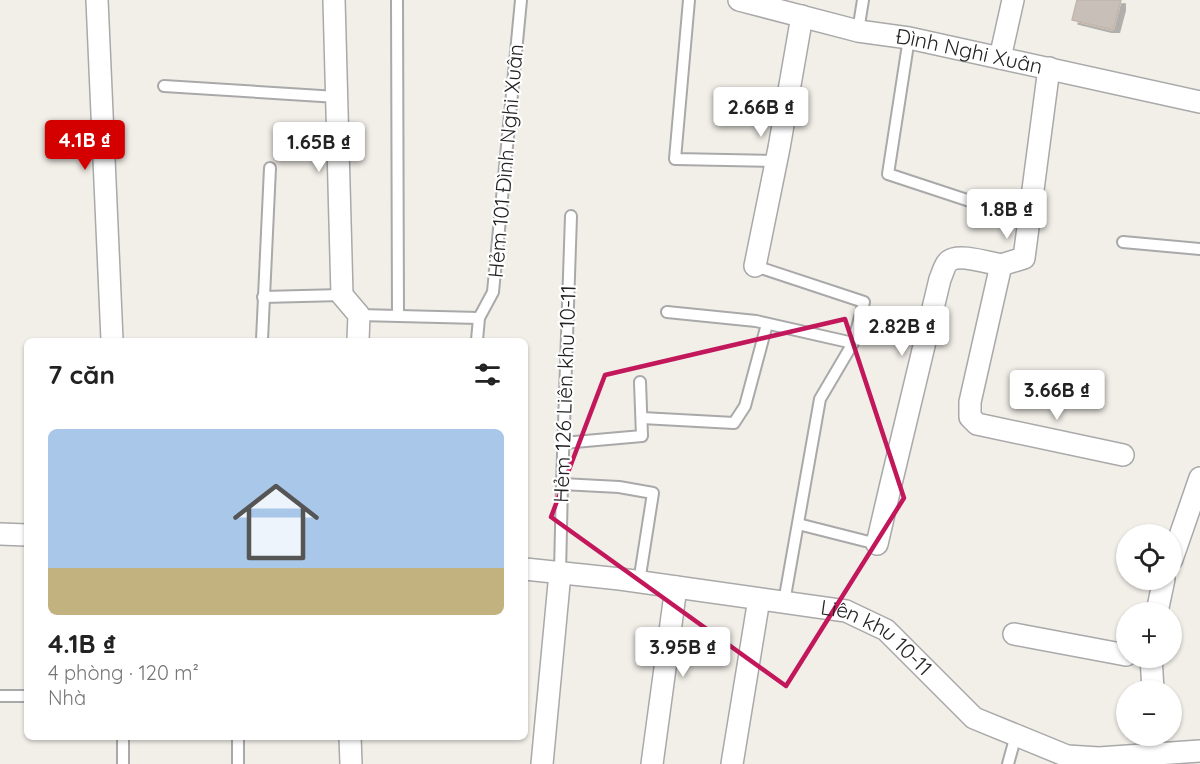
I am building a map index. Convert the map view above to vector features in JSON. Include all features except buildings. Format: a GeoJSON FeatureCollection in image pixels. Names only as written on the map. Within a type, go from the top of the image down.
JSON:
{"type":"FeatureCollection","features":[{"type":"Feature","properties":{"kind":"street"},"geometry":{"type":"LineString","coordinates":[[97,0],[112,338]]}},
{"type":"Feature","properties":{"kind":"street"},"geometry":{"type":"LineString","coordinates":[[334,0],[342,295],[360,315],[358,338]]}},
{"type":"Feature","properties":{"kind":"street"},"geometry":{"type":"LineString","coordinates":[[1000,58],[1013,0]]}},
{"type":"Feature","properties":{"kind":"street","name":"Đình Nghi Xuân"},"geometry":{"type":"LineString","coordinates":[[750,1],[858,31],[909,38],[1200,102]]}},
{"type":"Feature","properties":{"kind":"street"},"geometry":{"type":"LineString","coordinates":[[755,266],[802,16]]}},
{"type":"Feature","properties":{"kind":"street"},"geometry":{"type":"LineString","coordinates":[[877,544],[945,265],[960,257],[1001,265],[1024,258],[1049,68]]}},
{"type":"Feature","properties":{"kind":"street"},"geometry":{"type":"LineString","coordinates":[[1001,265],[970,402],[970,417],[977,424],[1123,455]]}},
{"type":"Feature","properties":{"kind":"street"},"geometry":{"type":"LineString","coordinates":[[1182,530],[1200,478]]}},
{"type":"Feature","properties":{"kind":"street"},"geometry":{"type":"LineString","coordinates":[[0,534],[24,535]]}},
{"type":"Feature","properties":{"kind":"street","name":"Liên khu 10-11"},"geometry":{"type":"LineString","coordinates":[[528,569],[639,582],[846,611],[885,630],[974,717],[1067,756],[1098,761],[1151,746]]}},
{"type":"Feature","properties":{"kind":"street"},"geometry":{"type":"LineString","coordinates":[[542,764],[560,573]]}},
{"type":"Feature","properties":{"kind":"street"},"geometry":{"type":"LineString","coordinates":[[652,764],[676,587]]}},
{"type":"Feature","properties":{"kind":"street"},"geometry":{"type":"LineString","coordinates":[[732,764],[759,599]]}},
{"type":"Feature","properties":{"kind":"street"},"geometry":{"type":"LineString","coordinates":[[1014,634],[1116,653]]}},
{"type":"Feature","properties":{"kind":"street"},"geometry":{"type":"LineString","coordinates":[[350,740],[351,764]]}},
{"type":"Feature","properties":{"kind":"street","name":"Liên khu 10-11"},"geometry":{"type":"LineString","coordinates":[[1162,746],[1200,751]]}},
{"type":"Feature","properties":{"kind":"lane"},"geometry":{"type":"LineString","coordinates":[[398,0],[398,316]]}},
{"type":"Feature","properties":{"kind":"lane","name":"Hẻm 101 Đình Nghi Xuân"},"geometry":{"type":"LineString","coordinates":[[479,318],[493,292],[521,0]]}},
{"type":"Feature","properties":{"kind":"lane"},"geometry":{"type":"LineString","coordinates":[[689,0],[675,159],[776,161]]}},
{"type":"Feature","properties":{"kind":"lane"},"geometry":{"type":"LineString","coordinates":[[858,31],[864,0]]}},
{"type":"Feature","properties":{"kind":"lane"},"geometry":{"type":"LineString","coordinates":[[909,38],[888,174],[979,204]]}},
{"type":"Feature","properties":{"kind":"lane"},"geometry":{"type":"LineString","coordinates":[[164,86],[337,97]]}},
{"type":"Feature","properties":{"kind":"lane"},"geometry":{"type":"LineString","coordinates":[[262,338],[270,168]]}},
{"type":"Feature","properties":{"kind":"lane","name":"Hẻm 126 Liên khu 10-11"},"geometry":{"type":"LineString","coordinates":[[560,573],[571,216]]}},
{"type":"Feature","properties":{"kind":"lane"},"geometry":{"type":"LineString","coordinates":[[1123,242],[1200,249]]}},
{"type":"Feature","properties":{"kind":"lane"},"geometry":{"type":"LineString","coordinates":[[755,266],[864,302],[853,343],[820,399],[784,602]]}},
{"type":"Feature","properties":{"kind":"lane"},"geometry":{"type":"LineString","coordinates":[[263,297],[342,295]]}},
{"type":"Feature","properties":{"kind":"lane"},"geometry":{"type":"LineString","coordinates":[[667,312],[756,321],[853,343]]}},
{"type":"Feature","properties":{"kind":"lane"},"geometry":{"type":"LineString","coordinates":[[360,315],[479,318],[477,338]]}},
{"type":"Feature","properties":{"kind":"lane"},"geometry":{"type":"LineString","coordinates":[[642,418],[734,423],[745,406],[767,324]]}},
{"type":"Feature","properties":{"kind":"lane"},"geometry":{"type":"LineString","coordinates":[[563,443],[642,436],[640,382]]}},
{"type":"Feature","properties":{"kind":"lane"},"geometry":{"type":"LineString","coordinates":[[562,484],[619,487],[653,493],[639,582]]}},
{"type":"Feature","properties":{"kind":"lane"},"geometry":{"type":"LineString","coordinates":[[798,524],[877,544]]}},
{"type":"Feature","properties":{"kind":"lane"},"geometry":{"type":"LineString","coordinates":[[0,696],[24,696]]}},
{"type":"Feature","properties":{"kind":"lane"},"geometry":{"type":"LineString","coordinates":[[1008,764],[1016,735]]}},
{"type":"Feature","properties":{"kind":"lane"},"geometry":{"type":"LineString","coordinates":[[123,740],[123,764]]}},
{"type":"Feature","properties":{"kind":"lane"},"geometry":{"type":"LineString","coordinates":[[238,740],[238,764]]}},
{"type":"Feature","properties":{"kind":"highlighted area"},"geometry":{"type":"Polygon","coordinates":[[[845,319],[904,498],[786,686],[551,517],[605,375],[845,319]]]}}]}
